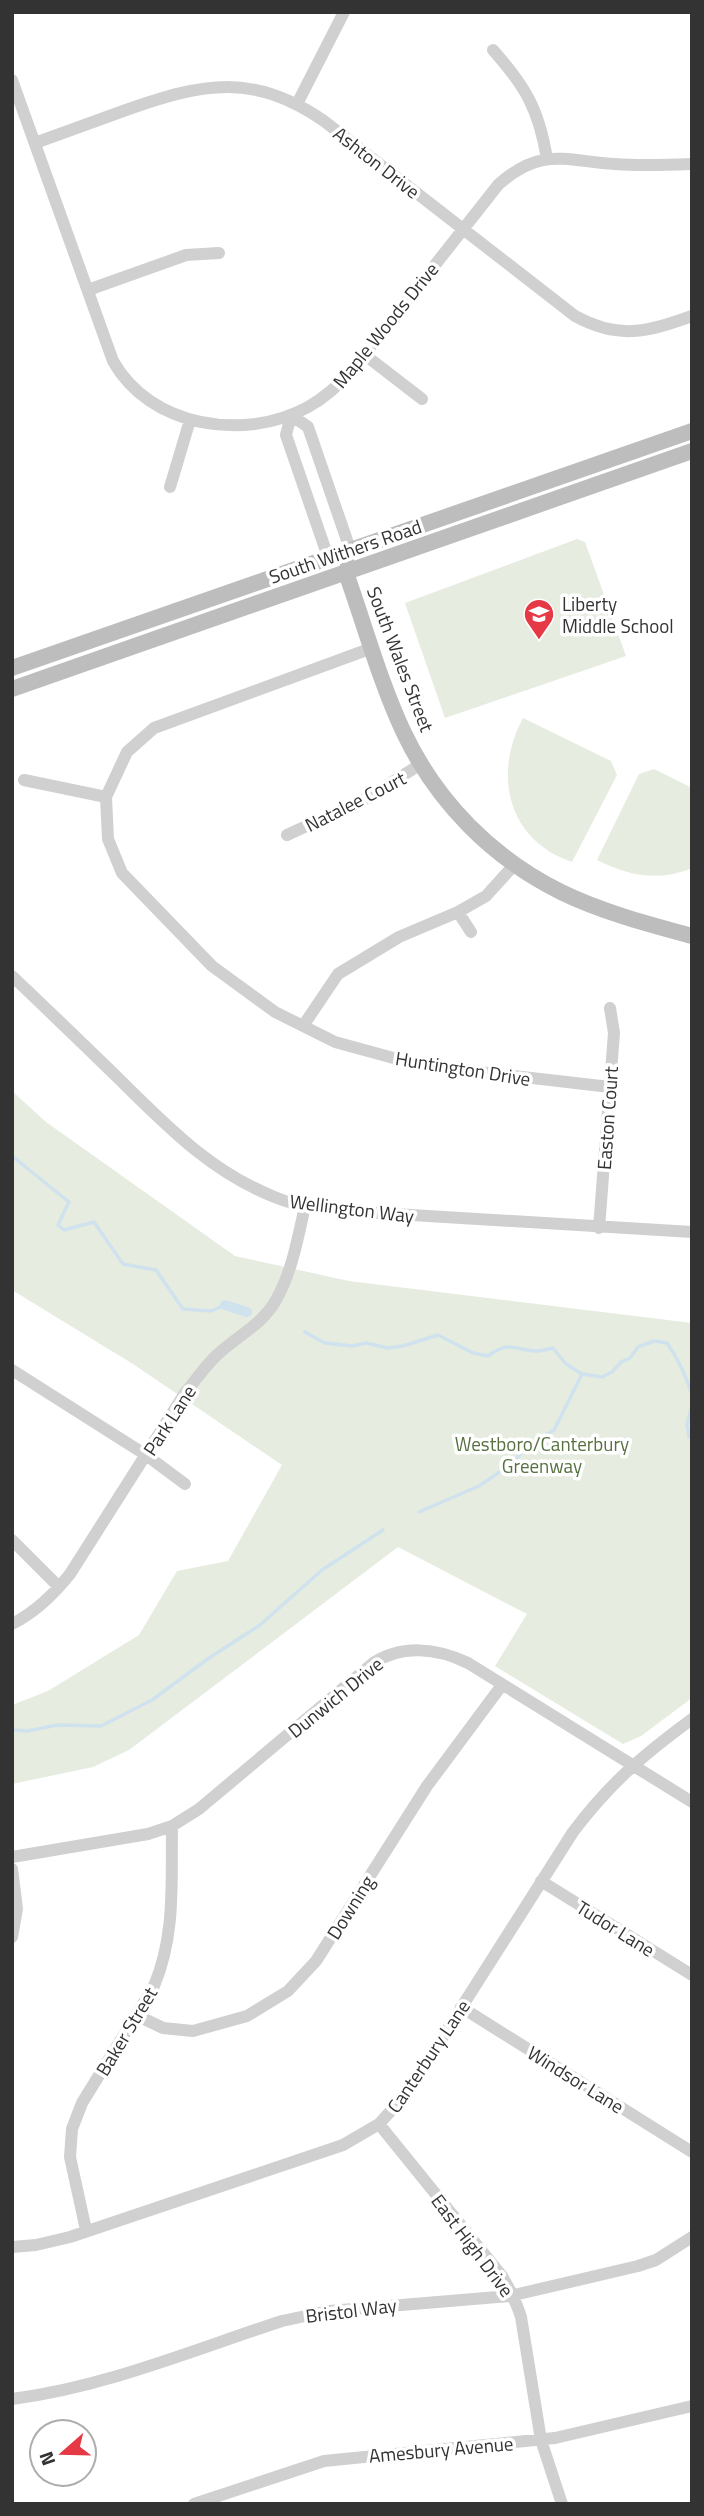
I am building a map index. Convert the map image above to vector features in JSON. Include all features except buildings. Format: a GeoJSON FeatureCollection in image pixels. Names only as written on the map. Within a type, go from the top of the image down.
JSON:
{"type":"FeatureCollection","features":[{"type":"Feature","properties":{"kind":"main road","name":"South Withers Road"},"geometry":{"type":"LineString","coordinates":[[12,668],[692,431]]}},
{"type":"Feature","properties":{"kind":"main road","name":"South Withers Road"},"geometry":{"type":"LineString","coordinates":[[12,689],[692,451]]}},
{"type":"Feature","properties":{"kind":"main road","name":"South Wales Street"},"geometry":{"type":"LineString","coordinates":[[350,549],[346,573],[403,730],[421,764],[464,821],[515,864],[562,892],[638,921],[692,936]]}},
{"type":"Feature","properties":{"kind":"main road","name":"South Wales Street"},"geometry":{"type":"LineString","coordinates":[[328,557],[346,573]]}},
{"type":"Feature","properties":{"kind":"street"},"geometry":{"type":"LineString","coordinates":[[297,104],[344,12]]}},
{"type":"Feature","properties":{"kind":"street"},"geometry":{"type":"LineString","coordinates":[[493,50],[510,69],[535,108],[547,159]]}},
{"type":"Feature","properties":{"kind":"street","name":"Maple Woods Drive"},"geometry":{"type":"LineString","coordinates":[[12,79],[113,361],[125,379],[141,395],[159,407],[190,419],[229,426],[248,425],[291,415],[326,395],[342,381],[498,185],[524,166],[547,159],[574,158],[637,166],[692,164]]}},
{"type":"Feature","properties":{"kind":"street","name":"Ashton Drive"},"geometry":{"type":"LineString","coordinates":[[35,143],[166,96],[202,88],[258,90],[297,104],[324,121],[575,316],[591,324],[623,332],[640,332],[692,316]]}},
{"type":"Feature","properties":{"kind":"street"},"geometry":{"type":"LineString","coordinates":[[88,290],[186,255],[219,253]]}},
{"type":"Feature","properties":{"kind":"street"},"geometry":{"type":"LineString","coordinates":[[365,355],[422,399]]}},
{"type":"Feature","properties":{"kind":"street"},"geometry":{"type":"LineString","coordinates":[[328,557],[286,435],[291,415],[308,427],[350,549]]}},
{"type":"Feature","properties":{"kind":"street"},"geometry":{"type":"LineString","coordinates":[[170,487],[190,419]]}},
{"type":"Feature","properties":{"kind":"street","name":"Huntington Drive"},"geometry":{"type":"LineString","coordinates":[[372,648],[154,728],[127,752],[106,797],[108,839],[122,873],[212,966],[275,1013],[335,1042],[419,1065],[610,1087]]}},
{"type":"Feature","properties":{"kind":"street","name":"Natalee Court"},"geometry":{"type":"LineString","coordinates":[[287,835],[367,798],[421,764]]}},
{"type":"Feature","properties":{"kind":"street"},"geometry":{"type":"LineString","coordinates":[[24,780],[106,797]]}},
{"type":"Feature","properties":{"kind":"street"},"geometry":{"type":"LineString","coordinates":[[303,1026],[338,974],[399,937],[458,912],[486,896],[515,864]]}},
{"type":"Feature","properties":{"kind":"street"},"geometry":{"type":"LineString","coordinates":[[458,912],[471,932]]}},
{"type":"Feature","properties":{"kind":"street","name":"Wellington Way"},"geometry":{"type":"LineString","coordinates":[[12,976],[200,1156],[218,1169],[278,1199],[305,1206],[346,1211],[692,1232]]}},
{"type":"Feature","properties":{"kind":"street","name":"Easton Court"},"geometry":{"type":"LineString","coordinates":[[598,1228],[614,1033],[610,1008]]}},
{"type":"Feature","properties":{"kind":"street","name":"Park Lane"},"geometry":{"type":"LineString","coordinates":[[12,1624],[42,1604],[59,1587],[185,1393],[207,1365],[251,1330],[276,1301],[288,1275],[305,1206]]}},
{"type":"Feature","properties":{"kind":"street"},"geometry":{"type":"LineString","coordinates":[[12,1370],[146,1455],[184,1484]]}},
{"type":"Feature","properties":{"kind":"street"},"geometry":{"type":"LineString","coordinates":[[12,1540],[59,1587]]}},
{"type":"Feature","properties":{"kind":"street","name":"Dunwich Drive"},"geometry":{"type":"LineString","coordinates":[[12,1857],[148,1834],[172,1826],[199,1810],[383,1656],[409,1650],[444,1654],[468,1663],[692,1802]]}},
{"type":"Feature","properties":{"kind":"street","name":"Downing"},"geometry":{"type":"LineString","coordinates":[[136,2015],[163,2028],[193,2031],[247,2016],[288,1991],[316,1961],[428,1786],[502,1685]]}},
{"type":"Feature","properties":{"kind":"street","name":"Canterbury Lane"},"geometry":{"type":"LineString","coordinates":[[12,2247],[53,2242],[343,2146],[379,2124],[407,2093],[541,1881],[594,1803],[633,1765],[692,1720]]}},
{"type":"Feature","properties":{"kind":"street","name":"Baker Street"},"geometry":{"type":"LineString","coordinates":[[86,2230],[71,2164],[72,2129],[82,2103],[154,1986],[163,1965],[169,1942],[172,1826]]}},
{"type":"Feature","properties":{"kind":"street"},"geometry":{"type":"LineString","coordinates":[[12,1869],[18,1909],[12,1937]]}},
{"type":"Feature","properties":{"kind":"street","name":"Tudor Lane"},"geometry":{"type":"LineString","coordinates":[[541,1881],[692,1975]]}},
{"type":"Feature","properties":{"kind":"street","name":"Windsor Lane"},"geometry":{"type":"LineString","coordinates":[[461,2007],[692,2152]]}},
{"type":"Feature","properties":{"kind":"street","name":"East High Drive"},"geometry":{"type":"LineString","coordinates":[[379,2124],[502,2276],[510,2296],[516,2302],[521,2317],[541,2440],[562,2504]]}},
{"type":"Feature","properties":{"kind":"street","name":"Bristol Way"},"geometry":{"type":"LineString","coordinates":[[12,2399],[70,2390],[110,2379],[282,2320],[305,2315],[352,2308],[510,2296],[638,2266],[656,2260],[692,2237]]}},
{"type":"Feature","properties":{"kind":"street","name":"Amesbury Avenue"},"geometry":{"type":"LineString","coordinates":[[194,2504],[324,2461],[541,2440],[604,2428],[692,2406]]}},
{"type":"Feature","properties":{"kind":"green space"},"geometry":{"type":"Polygon","coordinates":[[[577,539],[585,542],[626,656],[445,718],[405,603],[577,539]]]}},
{"type":"Feature","properties":{"kind":"green space"},"geometry":{"type":"Polygon","coordinates":[[[523,718],[611,761],[617,775],[572,862],[550,852],[533,838],[520,822],[512,803],[508,782],[509,761],[523,718]]]}},
{"type":"Feature","properties":{"kind":"green space"},"geometry":{"type":"Polygon","coordinates":[[[654,769],[692,788],[692,868],[655,876],[621,870],[597,860],[639,774],[654,769]]]}},
{"type":"Feature","properties":{"kind":"green space","name":"Westboro/Canterbury Greenway"},"geometry":{"type":"Polygon","coordinates":[[[12,1091],[46,1122],[235,1256],[349,1281],[692,1323],[692,1698],[641,1736],[623,1744],[495,1666],[527,1614],[398,1547],[129,1750],[93,1767],[12,1784],[12,1705],[48,1691],[139,1635],[177,1571],[228,1561],[282,1465],[133,1364],[12,1290],[12,1091]]]}},
{"type":"Feature","properties":{"kind":"waterway"},"geometry":{"type":"LineString","coordinates":[[12,1156],[69,1202],[58,1225],[64,1230],[94,1222],[123,1264],[156,1270],[183,1309],[211,1311],[225,1305]]}},
{"type":"Feature","properties":{"kind":"waterway"},"geometry":{"type":"LineString","coordinates":[[225,1305],[247,1312]]}},
{"type":"Feature","properties":{"kind":"waterway"},"geometry":{"type":"LineString","coordinates":[[305,1332],[325,1343],[352,1346],[366,1343],[388,1348],[438,1335],[473,1353],[488,1356],[507,1347],[536,1351],[553,1348],[566,1364],[582,1374],[602,1377],[630,1358],[638,1347],[654,1341],[667,1343],[682,1368],[692,1395]]}},
{"type":"Feature","properties":{"kind":"waterway"},"geometry":{"type":"LineString","coordinates":[[419,1512],[479,1486],[510,1465],[530,1444],[554,1430],[582,1374]]}},
{"type":"Feature","properties":{"kind":"waterway"},"geometry":{"type":"LineString","coordinates":[[692,1404],[687,1425],[689,1437],[692,1437]]}},
{"type":"Feature","properties":{"kind":"waterway"},"geometry":{"type":"LineString","coordinates":[[12,1730],[28,1731],[57,1725],[101,1726],[152,1700],[260,1625],[322,1570],[383,1530]]}},
{"type":"Feature","properties":{"kind":"place","name":"Liberty Middle School"},"geometry":{"type":"Point","coordinates":[539,641]}}]}
